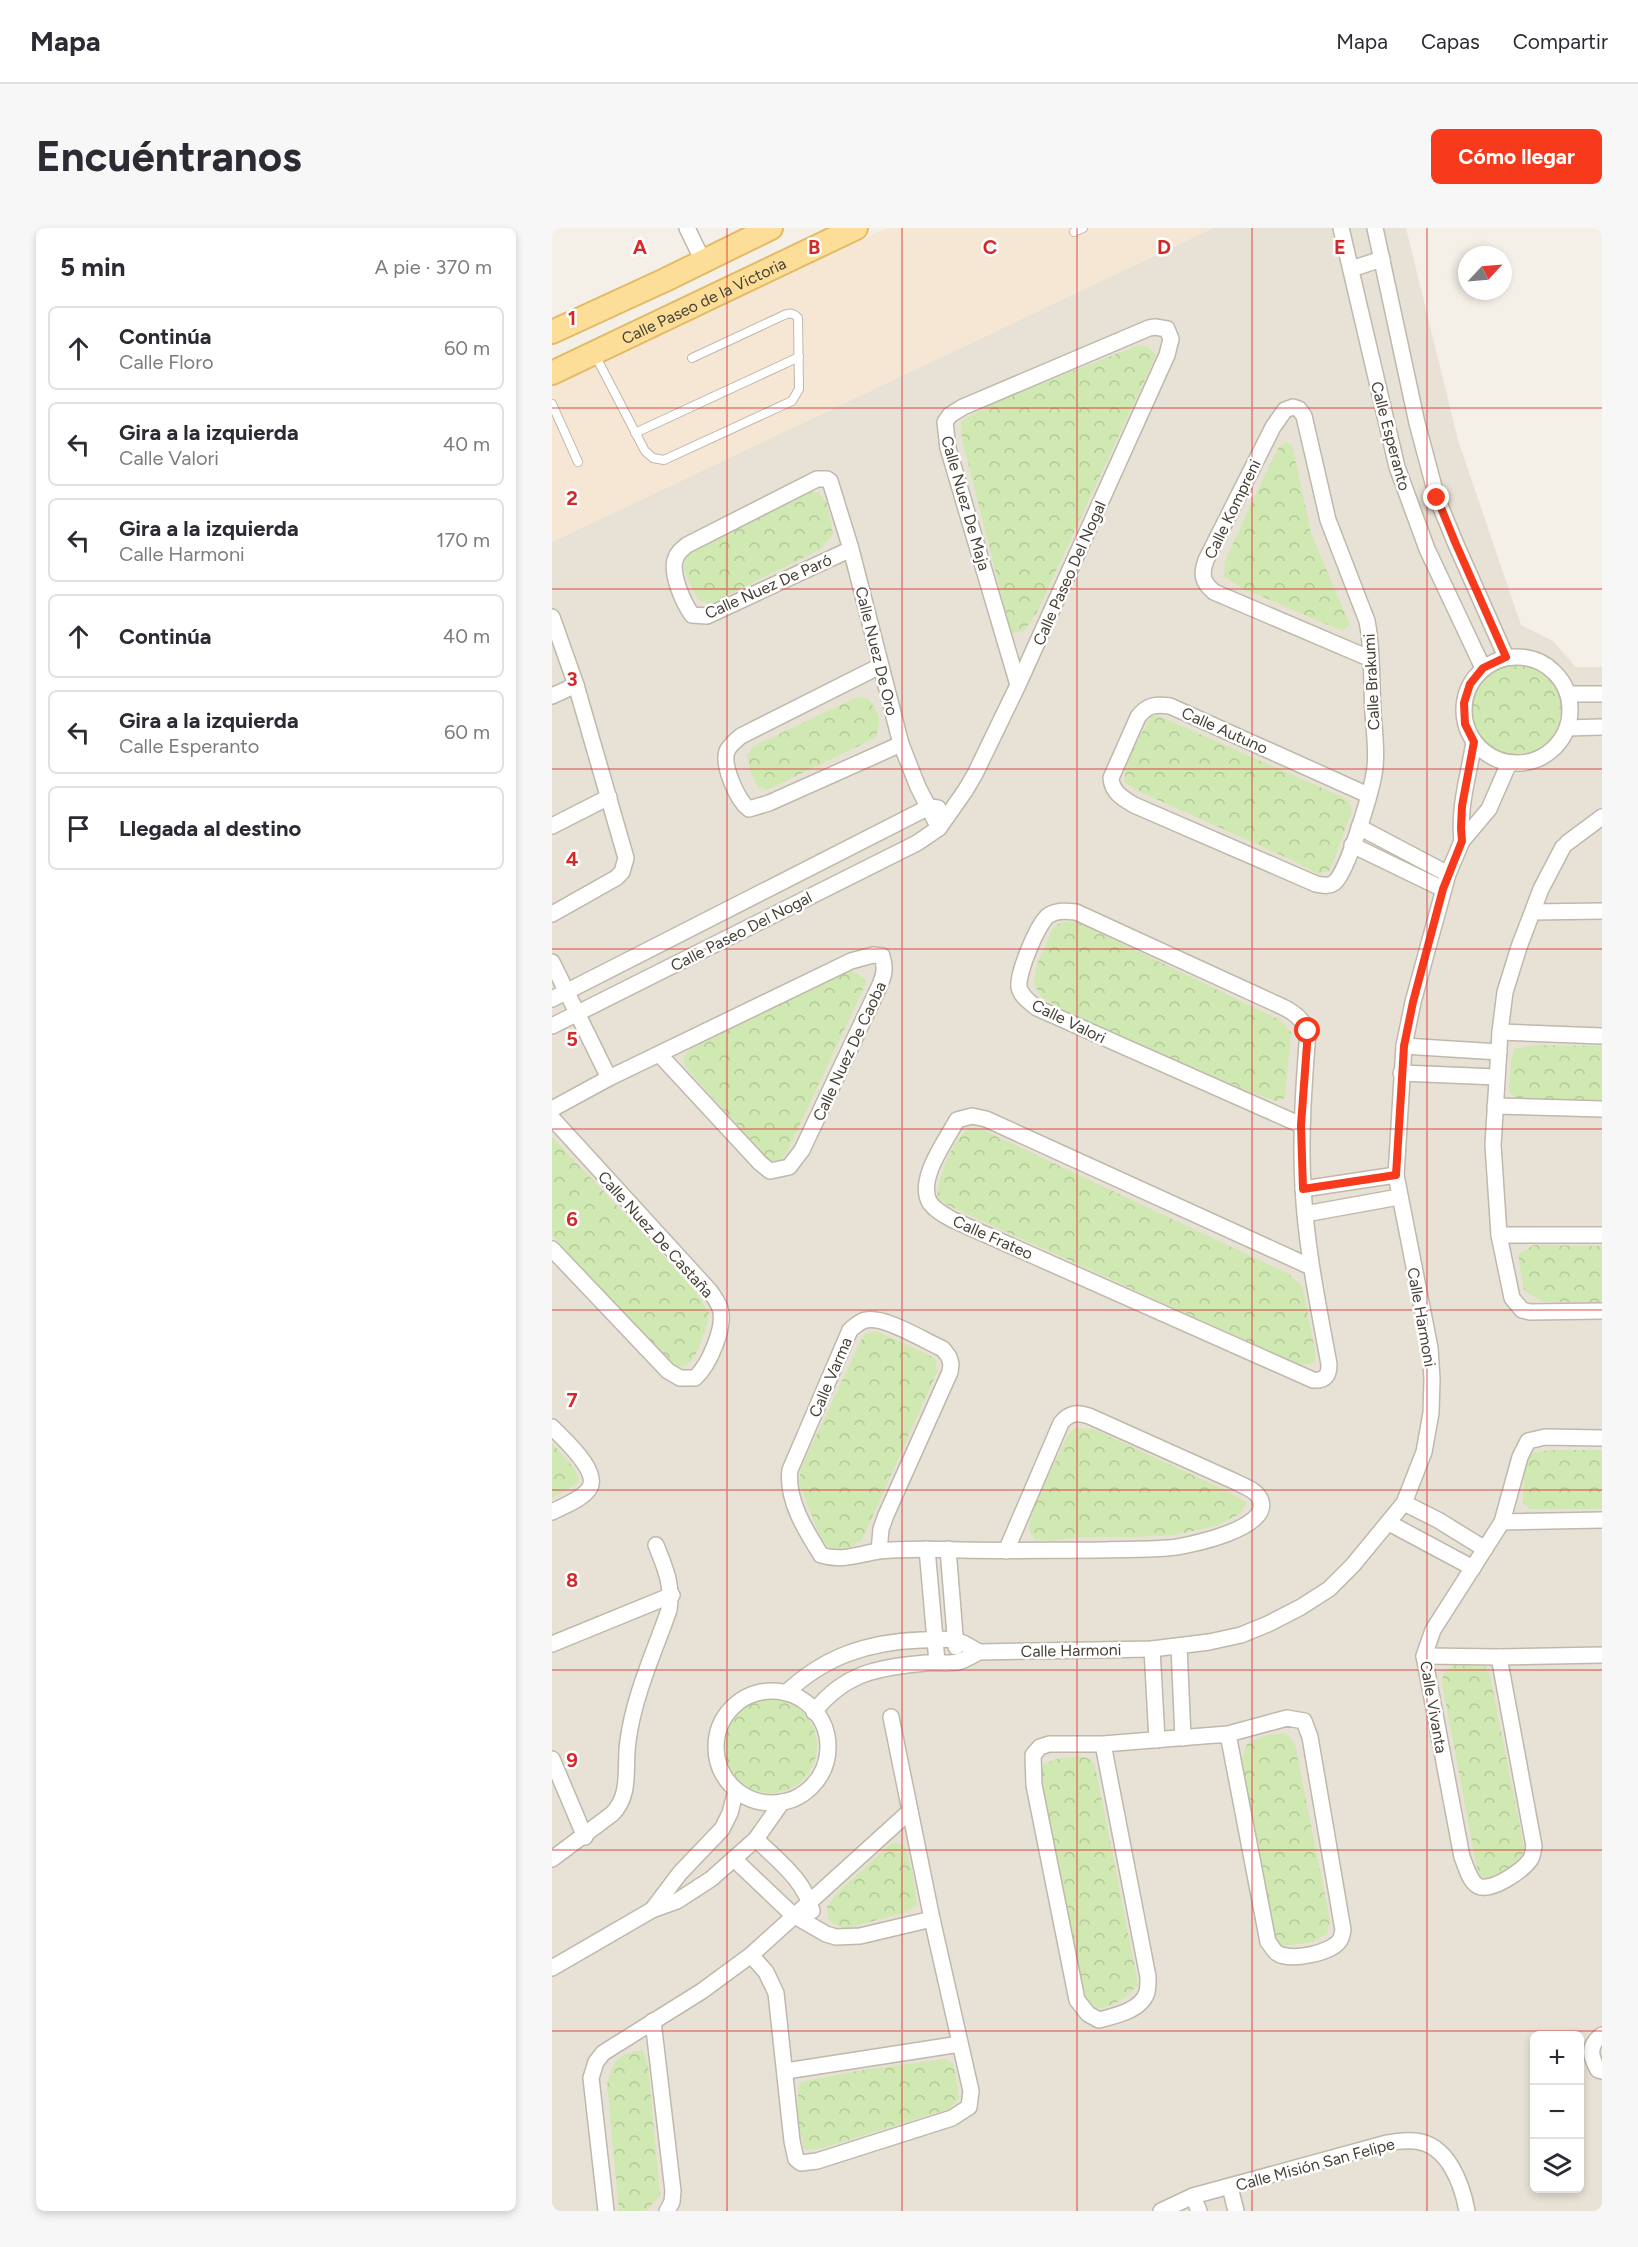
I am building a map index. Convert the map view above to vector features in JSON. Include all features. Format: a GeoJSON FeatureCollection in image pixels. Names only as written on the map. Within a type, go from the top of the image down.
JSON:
{"type":"FeatureCollection","features":[{"type":"Feature","properties":{"kind":"main road"},"geometry":{"type":"LineString","coordinates":[[552,332],[771,228]]}},
{"type":"Feature","properties":{"kind":"main road","name":"Calle Paseo de la Victoria"},"geometry":{"type":"LineString","coordinates":[[552,373],[856,228]]}},
{"type":"Feature","properties":{"kind":"street"},"geometry":{"type":"LineString","coordinates":[[687,228],[703,261]]}},
{"type":"Feature","properties":{"kind":"street","name":"Calle Esperanto"},"geometry":{"type":"LineString","coordinates":[[1341,228],[1383,411],[1407,498],[1427,549],[1483,668]]}},
{"type":"Feature","properties":{"kind":"street","name":"Calle Esperanto"},"geometry":{"type":"LineString","coordinates":[[1375,228],[1417,423],[1437,498],[1506,657]]}},
{"type":"Feature","properties":{"kind":"street"},"geometry":{"type":"LineString","coordinates":[[1351,269],[1382,260]]}},
{"type":"Feature","properties":{"kind":"street","name":"Calle Nuez De Maja"},"geometry":{"type":"LineString","coordinates":[[1018,685],[948,448],[945,422],[950,415],[963,407],[1149,328],[1161,327],[1170,333]]}},
{"type":"Feature","properties":{"kind":"street","name":"Calle Paseo Del Nogal"},"geometry":{"type":"LineString","coordinates":[[552,1026],[917,843],[939,828],[975,774],[1018,685],[1167,355],[1170,333]]}},
{"type":"Feature","properties":{"kind":"street","name":"Calle Brakumi"},"geometry":{"type":"LineString","coordinates":[[1293,407],[1299,409],[1308,427],[1328,520],[1367,621],[1371,659],[1375,765],[1359,827],[1340,876],[1335,882],[1324,886]]}},
{"type":"Feature","properties":{"kind":"street","name":"Calle Kompreni"},"geometry":{"type":"LineString","coordinates":[[1293,407],[1286,410],[1273,427],[1206,560],[1202,573],[1203,579],[1206,586],[1214,592],[1371,659]]}},
{"type":"Feature","properties":{"kind":"street","name":"Calle Nuez De Paró"},"geometry":{"type":"LineString","coordinates":[[817,479],[687,545],[678,552],[674,571],[687,608],[692,615],[706,616],[851,549]]}},
{"type":"Feature","properties":{"kind":"street","name":"Calle Nuez De Oro"},"geometry":{"type":"LineString","coordinates":[[817,479],[827,479],[833,487],[901,744],[939,828]]}},
{"type":"Feature","properties":{"kind":"street"},"geometry":{"type":"LineString","coordinates":[[552,617],[576,685],[626,858],[625,867],[616,878],[552,914]]}},
{"type":"Feature","properties":{"kind":"street"},"geometry":{"type":"LineString","coordinates":[[1506,657],[1526,657],[1544,664],[1559,677],[1568,694],[1570,711],[1567,728],[1561,741],[1551,752],[1524,763],[1509,763],[1490,756],[1474,742],[1465,724],[1464,703],[1470,684],[1483,668],[1506,657]]}},
{"type":"Feature","properties":{"kind":"street"},"geometry":{"type":"LineString","coordinates":[[880,666],[741,736],[727,751],[726,760],[737,797],[749,809],[769,803],[901,744]]}},
{"type":"Feature","properties":{"kind":"street"},"geometry":{"type":"LineString","coordinates":[[552,696],[576,685]]}},
{"type":"Feature","properties":{"kind":"street"},"geometry":{"type":"LineString","coordinates":[[1568,694],[1602,694]]}},
{"type":"Feature","properties":{"kind":"street","name":"Calle Autuno"},"geometry":{"type":"LineString","coordinates":[[1324,886],[1134,805],[1115,792],[1111,785],[1111,778],[1138,717],[1144,709],[1151,705],[1170,706],[1368,795]]}},
{"type":"Feature","properties":{"kind":"street"},"geometry":{"type":"LineString","coordinates":[[1567,728],[1602,727]]}},
{"type":"Feature","properties":{"kind":"street","name":"Calle Harmoni"},"geometry":{"type":"LineString","coordinates":[[1462,841],[1462,806],[1474,742]]}},
{"type":"Feature","properties":{"kind":"street","name":"Calle Harmoni"},"geometry":{"type":"LineString","coordinates":[[814,1712],[825,1697],[845,1681],[902,1665],[957,1662],[980,1652],[1152,1649],[1241,1635],[1301,1607],[1329,1589],[1389,1523],[1404,1503],[1424,1452],[1431,1413],[1432,1379],[1430,1348],[1396,1175],[1404,1046],[1413,1002],[1448,874],[1462,841],[1489,809],[1509,763]]}},
{"type":"Feature","properties":{"kind":"street"},"geometry":{"type":"LineString","coordinates":[[552,826],[609,797]]}},
{"type":"Feature","properties":{"kind":"street","name":"Calle Paseo Del Nogal"},"geometry":{"type":"LineString","coordinates":[[552,999],[929,807],[953,808]]}},
{"type":"Feature","properties":{"kind":"street"},"geometry":{"type":"LineString","coordinates":[[1602,817],[1565,845],[1540,889],[1519,947],[1505,992],[1500,1032],[1493,1144],[1499,1235],[1508,1285],[1516,1304],[1530,1312],[1602,1311]]}},
{"type":"Feature","properties":{"kind":"street"},"geometry":{"type":"LineString","coordinates":[[1359,827],[1448,874]]}},
{"type":"Feature","properties":{"kind":"street"},"geometry":{"type":"LineString","coordinates":[[1352,845],[1443,889]]}},
{"type":"Feature","properties":{"kind":"street","name":"Calle Valori"},"geometry":{"type":"LineString","coordinates":[[1063,910],[1076,912],[1294,1013],[1308,1031],[1301,1125],[1037,1008],[1019,990],[1019,978],[1041,922],[1050,914],[1063,910]]}},
{"type":"Feature","properties":{"kind":"street"},"geometry":{"type":"LineString","coordinates":[[1533,912],[1602,911]]}},
{"type":"Feature","properties":{"kind":"street","name":"Calle Nuez De Caoba"},"geometry":{"type":"LineString","coordinates":[[552,1108],[609,1078],[851,960],[873,955],[882,956],[885,964],[884,975],[879,987],[802,1150],[789,1167],[770,1171],[760,1163],[659,1054]]}},
{"type":"Feature","properties":{"kind":"street"},"geometry":{"type":"LineString","coordinates":[[552,962],[609,1078]]}},
{"type":"Feature","properties":{"kind":"street"},"geometry":{"type":"LineString","coordinates":[[1500,1032],[1602,1036]]}},
{"type":"Feature","properties":{"kind":"street"},"geometry":{"type":"LineString","coordinates":[[1404,1046],[1499,1052]]}},
{"type":"Feature","properties":{"kind":"street"},"geometry":{"type":"LineString","coordinates":[[1401,1072],[1497,1077]]}},
{"type":"Feature","properties":{"kind":"street"},"geometry":{"type":"LineString","coordinates":[[1495,1106],[1602,1109]]}},
{"type":"Feature","properties":{"kind":"street","name":"Calle Frateo"},"geometry":{"type":"LineString","coordinates":[[972,1116],[986,1119],[1311,1267],[1329,1372],[1326,1378],[1321,1380],[1313,1380],[952,1220],[939,1212],[930,1202],[926,1193],[926,1182],[930,1169],[957,1120],[972,1116]]}},
{"type":"Feature","properties":{"kind":"street","name":"Calle Nuez De Castaña"},"geometry":{"type":"LineString","coordinates":[[552,1118],[710,1291],[720,1307],[722,1323],[702,1370],[695,1378],[680,1378],[668,1371],[552,1249]]}},
{"type":"Feature","properties":{"kind":"street"},"geometry":{"type":"LineString","coordinates":[[1301,1125],[1303,1189],[1311,1267]]}},
{"type":"Feature","properties":{"kind":"street"},"geometry":{"type":"LineString","coordinates":[[1303,1189],[1396,1175]]}},
{"type":"Feature","properties":{"kind":"street"},"geometry":{"type":"LineString","coordinates":[[1305,1214],[1399,1197]]}},
{"type":"Feature","properties":{"kind":"street"},"geometry":{"type":"LineString","coordinates":[[1499,1235],[1602,1235]]}},
{"type":"Feature","properties":{"kind":"street","name":"Calle Varma"},"geometry":{"type":"LineString","coordinates":[[874,1319],[943,1349],[951,1364],[943,1391],[886,1515],[881,1529],[879,1551],[840,1558],[821,1555],[796,1510],[789,1481],[790,1470],[850,1330],[859,1322],[874,1319]]}},
{"type":"Feature","properties":{"kind":"street"},"geometry":{"type":"LineString","coordinates":[[879,1551],[927,1549],[1006,1551],[1168,1548],[1210,1540],[1245,1526],[1258,1515],[1261,1505],[1259,1497],[1252,1491],[1089,1416],[1073,1413],[1061,1423],[1006,1551]]}},
{"type":"Feature","properties":{"kind":"street"},"geometry":{"type":"LineString","coordinates":[[552,1427],[582,1460],[591,1480],[590,1488],[582,1495],[552,1512]]}},
{"type":"Feature","properties":{"kind":"street","name":"Calle Vivanta"},"geometry":{"type":"LineString","coordinates":[[1498,1657],[1533,1836],[1533,1855],[1529,1862],[1493,1887],[1485,1888],[1477,1886],[1470,1877],[1462,1857],[1424,1656],[1432,1630],[1502,1522],[1520,1457],[1528,1441],[1545,1437],[1602,1438]]}},
{"type":"Feature","properties":{"kind":"street"},"geometry":{"type":"LineString","coordinates":[[1404,1503],[1438,1520],[1485,1549]]}},
{"type":"Feature","properties":{"kind":"street"},"geometry":{"type":"LineString","coordinates":[[1502,1522],[1602,1520]]}},
{"type":"Feature","properties":{"kind":"street"},"geometry":{"type":"LineString","coordinates":[[1389,1523],[1473,1568]]}},
{"type":"Feature","properties":{"kind":"street"},"geometry":{"type":"LineString","coordinates":[[552,1859],[585,1837],[618,1809],[624,1797],[628,1742],[635,1701],[669,1610],[672,1595],[670,1581],[656,1545]]}},
{"type":"Feature","properties":{"kind":"street"},"geometry":{"type":"LineString","coordinates":[[927,1549],[937,1662]]}},
{"type":"Feature","properties":{"kind":"street"},"geometry":{"type":"LineString","coordinates":[[948,1549],[957,1662]]}},
{"type":"Feature","properties":{"kind":"street"},"geometry":{"type":"LineString","coordinates":[[552,1644],[672,1595]]}},
{"type":"Feature","properties":{"kind":"street","name":"Calle Harmoni"},"geometry":{"type":"LineString","coordinates":[[786,1693],[805,1675],[836,1658],[868,1646],[898,1641],[955,1640],[980,1652]]}},
{"type":"Feature","properties":{"kind":"street"},"geometry":{"type":"LineString","coordinates":[[1179,1646],[1183,1738]]}},
{"type":"Feature","properties":{"kind":"street"},"geometry":{"type":"LineString","coordinates":[[1152,1649],[1157,1740]]}},
{"type":"Feature","properties":{"kind":"street"},"geometry":{"type":"LineString","coordinates":[[1424,1656],[1602,1655]]}},
{"type":"Feature","properties":{"kind":"street"},"geometry":{"type":"LineString","coordinates":[[774,1692],[786,1693],[798,1698],[814,1712],[823,1725],[828,1750],[821,1774],[805,1792],[782,1802],[758,1802],[736,1790],[727,1781],[717,1758],[718,1734],[722,1721],[729,1711],[749,1696],[774,1692]]}},
{"type":"Feature","properties":{"kind":"street"},"geometry":{"type":"LineString","coordinates":[[751,1954],[769,1977],[776,1993],[794,2151],[796,2159],[801,2163],[952,2118],[969,2107],[971,2091],[932,1918],[891,1717]]}},
{"type":"Feature","properties":{"kind":"street"},"geometry":{"type":"LineString","coordinates":[[1103,1744],[1148,1977],[1147,1993],[1140,2002],[1131,2009],[1099,2019],[1088,2014],[1077,2000],[1032,1768],[1033,1755],[1040,1747],[1049,1744],[1103,1744],[1228,1734],[1287,1718],[1304,1721],[1307,1727],[1343,1930],[1340,1941],[1329,1949],[1291,1958],[1277,1953],[1268,1941],[1228,1734]]}},
{"type":"Feature","properties":{"kind":"street"},"geometry":{"type":"LineString","coordinates":[[552,1759],[585,1837]]}},
{"type":"Feature","properties":{"kind":"street"},"geometry":{"type":"LineString","coordinates":[[652,1910],[680,1873],[722,1828],[730,1813],[736,1790]]}},
{"type":"Feature","properties":{"kind":"street"},"geometry":{"type":"LineString","coordinates":[[552,1968],[652,1910],[677,1901],[711,1879],[756,1839],[782,1802]]}},
{"type":"Feature","properties":{"kind":"street"},"geometry":{"type":"LineString","coordinates":[[606,2211],[591,2078],[596,2062],[603,2053],[702,1991],[751,1954],[910,1811]]}},
{"type":"Feature","properties":{"kind":"street"},"geometry":{"type":"LineString","coordinates":[[756,1839],[800,1882],[810,1901],[815,1926]]}},
{"type":"Feature","properties":{"kind":"street"},"geometry":{"type":"LineString","coordinates":[[734,1859],[793,1915],[826,1934],[836,1937],[860,1936],[932,1918]]}},
{"type":"Feature","properties":{"kind":"street"},"geometry":{"type":"LineString","coordinates":[[653,2021],[673,2191],[672,2202],[667,2211]]}},
{"type":"Feature","properties":{"kind":"street"},"geometry":{"type":"LineString","coordinates":[[1602,2035],[1595,2040],[1590,2049],[1592,2060],[1598,2070],[1602,2071]]}},
{"type":"Feature","properties":{"kind":"street"},"geometry":{"type":"LineString","coordinates":[[786,2071],[960,2044]]}},
{"type":"Feature","properties":{"kind":"street","name":"Calle Misión San Felipe"},"geometry":{"type":"LineString","coordinates":[[1161,2211],[1193,2196],[1387,2143],[1417,2141],[1430,2145],[1446,2159],[1460,2182],[1467,2211]]}},
{"type":"Feature","properties":{"kind":"street"},"geometry":{"type":"LineString","coordinates":[[1230,2187],[1236,2211]]}},
{"type":"Feature","properties":{"kind":"street"},"geometry":{"type":"LineString","coordinates":[[1193,2196],[1199,2211]]}},
{"type":"Feature","properties":{"kind":"lane"},"geometry":{"type":"LineString","coordinates":[[1074,232],[1083,228]]}},
{"type":"Feature","properties":{"kind":"lane"},"geometry":{"type":"LineString","coordinates":[[594,353],[645,451],[653,458],[664,460],[751,422],[784,406],[797,396],[799,389],[798,318],[795,314],[789,313],[692,358]]}},
{"type":"Feature","properties":{"kind":"lane"},"geometry":{"type":"LineString","coordinates":[[635,433],[799,357]]}},
{"type":"Feature","properties":{"kind":"lane"},"geometry":{"type":"LineString","coordinates":[[552,404],[578,462]]}},
{"type":"Feature","properties":{"kind":"shaded area"},"geometry":{"type":"Polygon","coordinates":[[[887,228],[1213,228],[552,542],[552,385],[887,228]]]}},
{"type":"Feature","properties":{"kind":"shaded area"},"geometry":{"type":"Polygon","coordinates":[[[1213,228],[1406,228],[1458,440],[1521,625],[1553,641],[1576,667],[1602,667],[1602,2211],[552,2211],[552,542],[1213,228]]]}},
{"type":"Feature","properties":{"kind":"green space"},"geometry":{"type":"Polygon","coordinates":[[[1139,345],[1147,346],[1156,355],[1036,614],[1024,631],[1011,633],[962,439],[961,421],[999,400],[1139,345]]]}},
{"type":"Feature","properties":{"kind":"green space"},"geometry":{"type":"Polygon","coordinates":[[[1286,443],[1292,445],[1311,533],[1350,625],[1342,631],[1242,588],[1224,576],[1225,561],[1252,502],[1279,447],[1286,443]]]}},
{"type":"Feature","properties":{"kind":"green space"},"geometry":{"type":"Polygon","coordinates":[[[810,491],[819,493],[827,503],[833,534],[821,549],[710,604],[701,601],[684,571],[685,559],[693,551],[810,491]]]}},
{"type":"Feature","properties":{"kind":"green space"},"geometry":{"type":"Polygon","coordinates":[[[1507,664],[1525,664],[1541,671],[1554,684],[1561,700],[1561,718],[1554,734],[1541,747],[1525,754],[1507,754],[1491,747],[1478,734],[1471,718],[1471,700],[1478,684],[1491,671],[1507,664]]]}},
{"type":"Feature","properties":{"kind":"green space"},"geometry":{"type":"Polygon","coordinates":[[[857,697],[867,698],[877,712],[879,726],[875,738],[767,790],[758,787],[751,774],[747,755],[754,746],[857,697]]]}},
{"type":"Feature","properties":{"kind":"green space"},"geometry":{"type":"Polygon","coordinates":[[[1151,716],[1159,716],[1347,799],[1352,810],[1330,870],[1318,874],[1292,860],[1136,790],[1124,782],[1127,761],[1151,716]]]}},
{"type":"Feature","properties":{"kind":"green space"},"geometry":{"type":"Polygon","coordinates":[[[1061,922],[1077,922],[1280,1020],[1291,1032],[1285,1098],[1276,1101],[1250,1092],[1079,1018],[1042,998],[1034,984],[1036,967],[1053,928],[1061,922]]]}},
{"type":"Feature","properties":{"kind":"green space"},"geometry":{"type":"Polygon","coordinates":[[[843,971],[853,971],[867,981],[788,1150],[781,1160],[770,1161],[685,1066],[683,1058],[695,1043],[843,971]]]}},
{"type":"Feature","properties":{"kind":"green space"},"geometry":{"type":"Polygon","coordinates":[[[1536,1045],[1602,1046],[1602,1100],[1517,1099],[1509,1092],[1514,1049],[1536,1045]]]}},
{"type":"Feature","properties":{"kind":"green space"},"geometry":{"type":"Polygon","coordinates":[[[969,1128],[983,1130],[1289,1274],[1302,1286],[1315,1350],[1315,1361],[1308,1365],[1296,1363],[947,1205],[937,1197],[940,1179],[951,1150],[969,1128]]]}},
{"type":"Feature","properties":{"kind":"green space"},"geometry":{"type":"Polygon","coordinates":[[[552,1137],[697,1293],[709,1313],[698,1350],[684,1366],[670,1364],[552,1235],[552,1137]]]}},
{"type":"Feature","properties":{"kind":"green space"},"geometry":{"type":"Polygon","coordinates":[[[1534,1245],[1602,1246],[1602,1302],[1544,1302],[1524,1291],[1518,1254],[1534,1245]]]}},
{"type":"Feature","properties":{"kind":"green space"},"geometry":{"type":"Polygon","coordinates":[[[877,1331],[935,1358],[937,1372],[862,1540],[851,1547],[832,1550],[822,1541],[799,1483],[801,1468],[864,1334],[877,1331]]]}},
{"type":"Feature","properties":{"kind":"green space"},"geometry":{"type":"Polygon","coordinates":[[[1075,1428],[1093,1429],[1225,1490],[1246,1502],[1241,1513],[1219,1525],[1175,1535],[1079,1537],[1051,1541],[1034,1539],[1029,1529],[1032,1509],[1068,1435],[1075,1428]]]}},
{"type":"Feature","properties":{"kind":"green space"},"geometry":{"type":"Polygon","coordinates":[[[552,1443],[574,1468],[579,1482],[552,1498],[552,1443]]]}},
{"type":"Feature","properties":{"kind":"green space"},"geometry":{"type":"Polygon","coordinates":[[[1549,1450],[1602,1450],[1602,1509],[1530,1509],[1523,1503],[1525,1462],[1533,1453],[1549,1450]]]}},
{"type":"Feature","properties":{"kind":"green space"},"geometry":{"type":"Polygon","coordinates":[[[1454,1665],[1486,1667],[1490,1676],[1525,1852],[1508,1868],[1485,1879],[1478,1874],[1442,1683],[1443,1674],[1454,1665]]]}},
{"type":"Feature","properties":{"kind":"green space"},"geometry":{"type":"Polygon","coordinates":[[[761,1699],[779,1699],[804,1712],[814,1728],[817,1746],[814,1764],[804,1780],[779,1793],[761,1793],[736,1780],[723,1755],[723,1737],[736,1712],[761,1699]]]}},
{"type":"Feature","properties":{"kind":"green space"},"geometry":{"type":"Polygon","coordinates":[[[1283,1733],[1289,1736],[1295,1745],[1330,1920],[1327,1933],[1313,1942],[1283,1946],[1273,1933],[1242,1759],[1247,1744],[1264,1736],[1283,1733]]]}},
{"type":"Feature","properties":{"kind":"green space"},"geometry":{"type":"Polygon","coordinates":[[[1081,1756],[1092,1760],[1097,1775],[1138,1984],[1119,2001],[1094,2009],[1086,2002],[1041,1779],[1043,1765],[1055,1759],[1081,1756]]]}},
{"type":"Feature","properties":{"kind":"green space"},"geometry":{"type":"Polygon","coordinates":[[[893,1842],[905,1846],[912,1869],[917,1905],[906,1912],[844,1929],[829,1921],[827,1907],[837,1893],[893,1842]]]}},
{"type":"Feature","properties":{"kind":"green space"},"geometry":{"type":"Polygon","coordinates":[[[643,2050],[648,2066],[660,2195],[646,2211],[619,2211],[607,2084],[618,2059],[643,2050]]]}},
{"type":"Feature","properties":{"kind":"green space"},"geometry":{"type":"Polygon","coordinates":[[[946,2059],[954,2065],[959,2098],[949,2109],[822,2148],[805,2150],[798,2116],[800,2082],[869,2069],[946,2059]]]}},
{"type":"Feature","properties":{"kind":"route"},"geometry":{"type":"LineString","coordinates":[[1308,1031],[1301,1125],[1303,1189],[1396,1175],[1404,1046],[1413,1002],[1443,889],[1462,841],[1462,806],[1474,742],[1465,724],[1464,703],[1470,684],[1483,668],[1506,657],[1437,498]]}}]}
